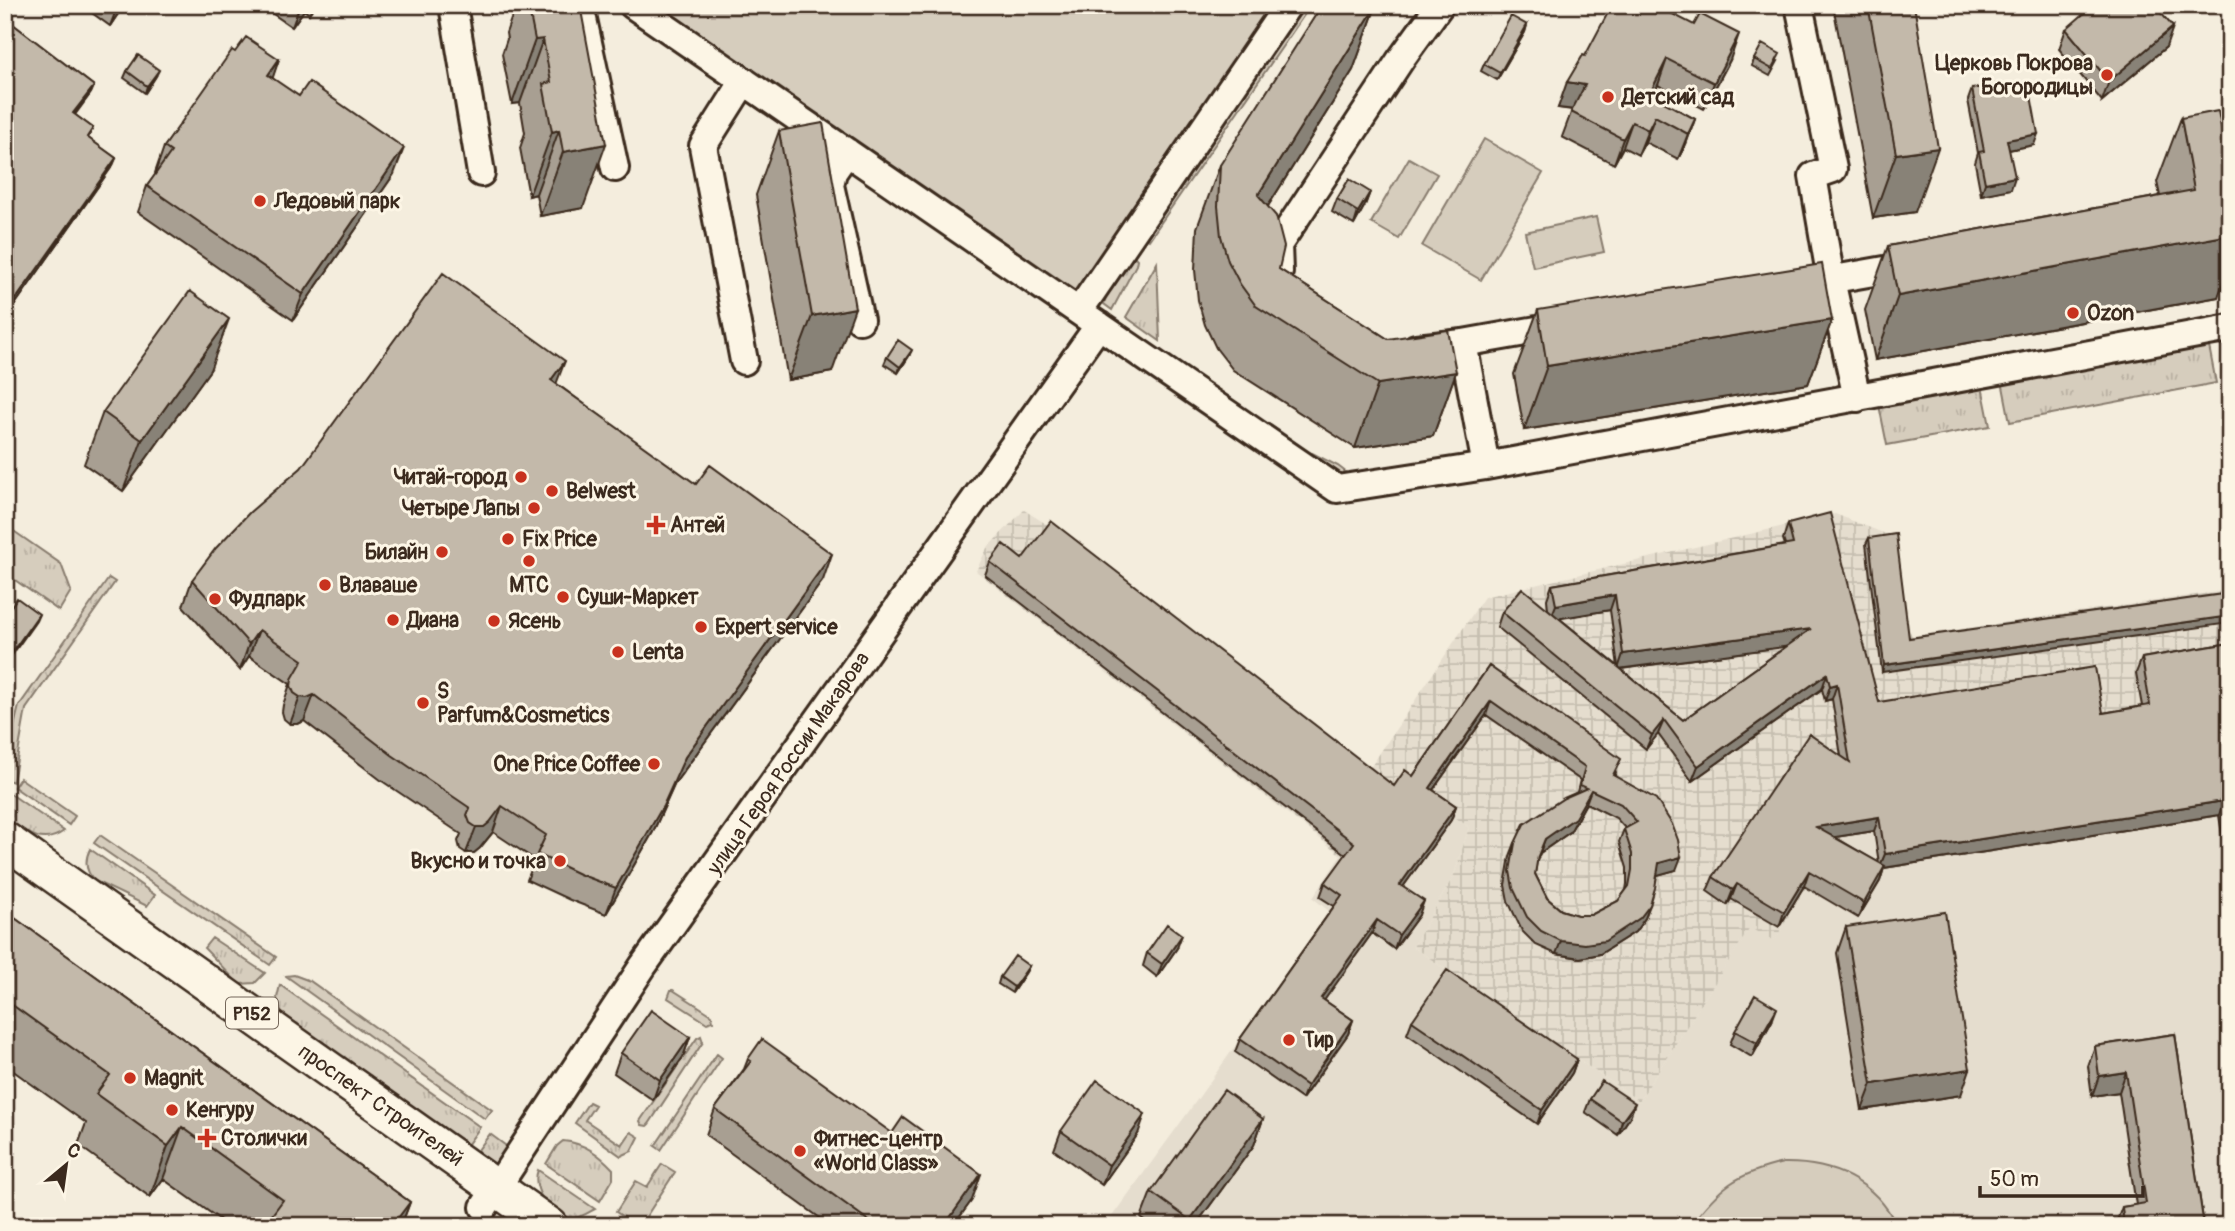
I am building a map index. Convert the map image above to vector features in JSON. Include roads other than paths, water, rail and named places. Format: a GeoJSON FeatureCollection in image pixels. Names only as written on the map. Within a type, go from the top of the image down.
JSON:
{"type":"FeatureCollection","features":[{"type":"Feature","properties":{"kind":"main road","name":"проспект Строителей"},"geometry":{"type":"LineString","coordinates":[[5,840],[497,1207]]}},
{"type":"Feature","properties":{"kind":"main road","name":"проспект Строителей"},"geometry":{"type":"LineString","coordinates":[[5,869],[497,1207],[550,1226]]}},
{"type":"Feature","properties":{"kind":"street"},"geometry":{"type":"LineString","coordinates":[[453,5],[481,173]]}},
{"type":"Feature","properties":{"kind":"street"},"geometry":{"type":"LineString","coordinates":[[583,5],[580,10],[615,168]]}},
{"type":"Feature","properties":{"kind":"street"},"geometry":{"type":"LineString","coordinates":[[633,5],[661,13],[744,81],[1337,489],[1486,466],[2230,328]]}},
{"type":"Feature","properties":{"kind":"street","name":"улица Героя России Макарова"},"geometry":{"type":"LineString","coordinates":[[497,1207],[643,966],[1089,318],[1288,5]]}},
{"type":"Feature","properties":{"kind":"street"},"geometry":{"type":"LineString","coordinates":[[1280,295],[1278,244],[1440,5]]}},
{"type":"Feature","properties":{"kind":"street"},"geometry":{"type":"LineString","coordinates":[[1799,5],[1833,169],[1813,176],[1831,280],[1857,398]]}},
{"type":"Feature","properties":{"kind":"street"},"geometry":{"type":"LineString","coordinates":[[744,81],[703,146],[744,361]]}},
{"type":"Feature","properties":{"kind":"street"},"geometry":{"type":"LineString","coordinates":[[847,152],[833,172],[830,185],[860,320]]}},
{"type":"Feature","properties":{"kind":"street"},"geometry":{"type":"LineString","coordinates":[[1763,292],[1940,260]]}},
{"type":"Feature","properties":{"kind":"street"},"geometry":{"type":"LineString","coordinates":[[1395,351],[1463,343],[1586,322]]}},
{"type":"Feature","properties":{"kind":"street"},"geometry":{"type":"LineString","coordinates":[[1463,343],[1486,466]]}},
{"type":"Feature","properties":{"kind":"place","name":"Церковь Покрова Богородицы"},"geometry":{"type":"Point","coordinates":[2107,75]}},
{"type":"Feature","properties":{"kind":"place","name":"Детский сад"},"geometry":{"type":"Point","coordinates":[1608,97]}},
{"type":"Feature","properties":{"kind":"place","name":"Ледовый парк"},"geometry":{"type":"Point","coordinates":[260,201]}},
{"type":"Feature","properties":{"kind":"place","name":"Ozon"},"geometry":{"type":"Point","coordinates":[2073,313]}},
{"type":"Feature","properties":{"kind":"place","name":"Читай-город"},"geometry":{"type":"Point","coordinates":[521,477]}},
{"type":"Feature","properties":{"kind":"place","name":"Belwest"},"geometry":{"type":"Point","coordinates":[552,491]}},
{"type":"Feature","properties":{"kind":"place","name":"Четыре Лапы"},"geometry":{"type":"Point","coordinates":[534,508]}},
{"type":"Feature","properties":{"kind":"place","name":"Антей"},"geometry":{"type":"Point","coordinates":[656,525]}},
{"type":"Feature","properties":{"kind":"place","name":"Fix Price"},"geometry":{"type":"Point","coordinates":[508,539]}},
{"type":"Feature","properties":{"kind":"place","name":"Билайн"},"geometry":{"type":"Point","coordinates":[442,552]}},
{"type":"Feature","properties":{"kind":"place","name":"МТС"},"geometry":{"type":"Point","coordinates":[529,561]}},
{"type":"Feature","properties":{"kind":"place","name":"Влаваше"},"geometry":{"type":"Point","coordinates":[325,585]}},
{"type":"Feature","properties":{"kind":"place","name":"Суши-Маркет"},"geometry":{"type":"Point","coordinates":[563,597]}},
{"type":"Feature","properties":{"kind":"place","name":"Фудпарк"},"geometry":{"type":"Point","coordinates":[215,599]}},
{"type":"Feature","properties":{"kind":"place","name":"Диана"},"geometry":{"type":"Point","coordinates":[393,620]}},
{"type":"Feature","properties":{"kind":"place","name":"Ясень"},"geometry":{"type":"Point","coordinates":[494,621]}},
{"type":"Feature","properties":{"kind":"place","name":"Expert service"},"geometry":{"type":"Point","coordinates":[701,627]}},
{"type":"Feature","properties":{"kind":"place","name":"Lenta"},"geometry":{"type":"Point","coordinates":[618,652]}},
{"type":"Feature","properties":{"kind":"place","name":"S Parfum&Cosmetics"},"geometry":{"type":"Point","coordinates":[423,703]}},
{"type":"Feature","properties":{"kind":"place","name":"One Price Coffee"},"geometry":{"type":"Point","coordinates":[654,764]}},
{"type":"Feature","properties":{"kind":"place","name":"Вкусно и точка"},"geometry":{"type":"Point","coordinates":[560,861]}},
{"type":"Feature","properties":{"kind":"place","name":"Тир"},"geometry":{"type":"Point","coordinates":[1289,1040]}},
{"type":"Feature","properties":{"kind":"place","name":"Magnit"},"geometry":{"type":"Point","coordinates":[130,1078]}},
{"type":"Feature","properties":{"kind":"place","name":"Кенгуру"},"geometry":{"type":"Point","coordinates":[172,1110]}},
{"type":"Feature","properties":{"kind":"place","name":"Столички"},"geometry":{"type":"Point","coordinates":[207,1138]}},
{"type":"Feature","properties":{"kind":"place","name":"Фитнес-центр «World Class»"},"geometry":{"type":"Point","coordinates":[800,1151]}}]}
